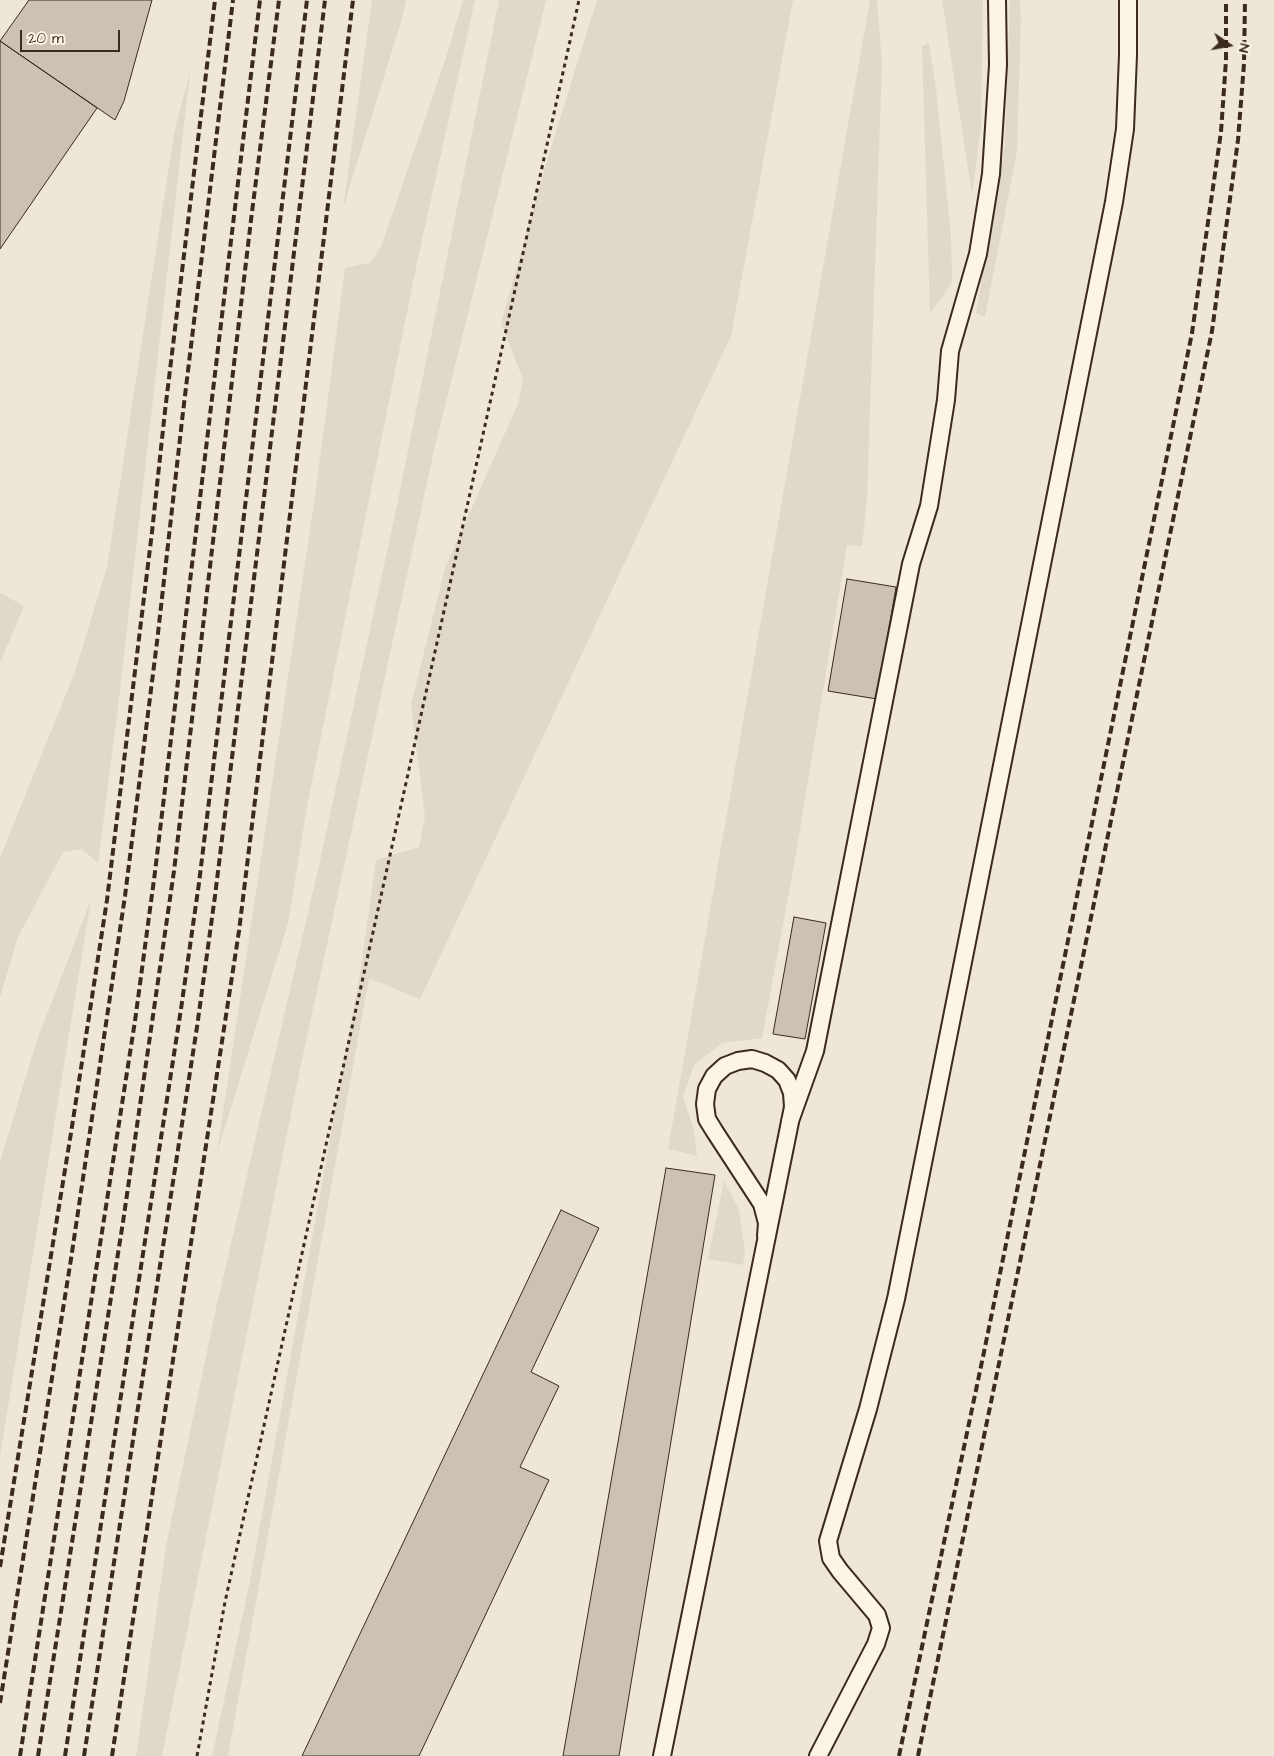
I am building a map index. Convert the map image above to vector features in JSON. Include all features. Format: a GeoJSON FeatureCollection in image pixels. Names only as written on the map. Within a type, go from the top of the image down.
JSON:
{"type":"FeatureCollection","features":[{"type":"Feature","properties":{"kind":"lane"},"geometry":{"type":"LineString","coordinates":[[790,1121],[816,1051],[911,564],[929,506],[946,400],[950,351],[978,254],[991,174],[998,65],[997,0]]}},
{"type":"Feature","properties":{"kind":"lane"},"geometry":{"type":"LineString","coordinates":[[818,1756],[876,1644],[881,1628],[877,1614],[831,1558],[828,1541],[868,1409],[896,1300],[1112,211],[1125,129],[1128,0]]}},
{"type":"Feature","properties":{"kind":"lane"},"geometry":{"type":"LineString","coordinates":[[662,1756],[793,1107],[792,1093],[787,1080],[778,1070],[765,1062],[752,1059],[738,1061],[725,1066],[714,1076],[707,1089],[705,1104],[707,1119],[762,1204],[767,1224],[766,1236]]}},
{"type":"Feature","properties":{"kind":"path"},"geometry":{"type":"LineString","coordinates":[[197,1756],[225,1602],[579,0]]}},
{"type":"Feature","properties":{"kind":"shaded area"},"geometry":{"type":"Polygon","coordinates":[[[0,0],[1274,0],[1274,1756],[0,1756],[0,0]]]}},
{"type":"Feature","properties":{"kind":"shaded area"},"geometry":{"type":"Polygon","coordinates":[[[372,0],[406,0],[401,22],[343,208],[372,0]]]}},
{"type":"Feature","properties":{"kind":"shaded area"},"geometry":{"type":"Polygon","coordinates":[[[463,0],[475,0],[418,258],[308,801],[288,923],[217,1153],[315,496],[345,268],[370,263],[381,247],[446,58],[463,0]]]}},
{"type":"Feature","properties":{"kind":"shaded area"},"geometry":{"type":"Polygon","coordinates":[[[499,0],[546,0],[434,450],[300,1069],[162,1756],[136,1756],[166,1546],[217,1304],[320,861],[396,510],[499,0]]]}},
{"type":"Feature","properties":{"kind":"shaded area"},"geometry":{"type":"Polygon","coordinates":[[[597,0],[793,0],[731,336],[420,999],[369,978],[228,1756],[212,1756],[249,1586],[360,974],[376,860],[419,847],[425,816],[411,705],[445,568],[518,404],[523,379],[501,323],[549,154],[597,0]]]}},
{"type":"Feature","properties":{"kind":"shaded area"},"geometry":{"type":"Polygon","coordinates":[[[870,0],[877,0],[882,64],[867,498],[862,546],[847,545],[796,854],[762,1038],[722,1043],[694,1065],[683,1097],[694,1131],[697,1156],[668,1149],[870,0]]]}},
{"type":"Feature","properties":{"kind":"shaded area"},"geometry":{"type":"Polygon","coordinates":[[[942,0],[983,0],[981,127],[972,195],[942,0]]]}},
{"type":"Feature","properties":{"kind":"shaded area"},"geometry":{"type":"Polygon","coordinates":[[[1010,0],[1020,0],[1021,15],[1017,151],[985,317],[976,313],[1005,144],[1010,0]]]}},
{"type":"Feature","properties":{"kind":"shaded area"},"geometry":{"type":"Polygon","coordinates":[[[929,43],[936,89],[951,235],[952,282],[930,314],[922,46],[929,43]]]}},
{"type":"Feature","properties":{"kind":"shaded area"},"geometry":{"type":"Polygon","coordinates":[[[190,72],[119,699],[98,863],[82,849],[63,852],[18,937],[0,997],[0,858],[75,672],[107,567],[174,134],[190,72]]]}},
{"type":"Feature","properties":{"kind":"shaded area"},"geometry":{"type":"Polygon","coordinates":[[[0,593],[24,606],[0,663],[0,593]]]}},
{"type":"Feature","properties":{"kind":"shaded area"},"geometry":{"type":"Polygon","coordinates":[[[91,900],[0,1456],[0,1162],[36,1043],[91,900]]]}},
{"type":"Feature","properties":{"kind":"shaded area"},"geometry":{"type":"Polygon","coordinates":[[[724,1181],[739,1210],[745,1250],[743,1265],[708,1259],[724,1181]]]}},
{"type":"Feature","properties":{"kind":"building"},"geometry":{"type":"Polygon","coordinates":[[[29,0],[152,0],[124,101],[115,120],[0,41],[29,0]]]}},
{"type":"Feature","properties":{"kind":"building"},"geometry":{"type":"Polygon","coordinates":[[[0,41],[97,108],[0,249],[0,41]]]}},
{"type":"Feature","properties":{"kind":"building"},"geometry":{"type":"Polygon","coordinates":[[[847,579],[896,587],[877,699],[828,691],[847,579]]]}},
{"type":"Feature","properties":{"kind":"building"},"geometry":{"type":"Polygon","coordinates":[[[794,917],[826,923],[805,1039],[773,1034],[794,917]]]}},
{"type":"Feature","properties":{"kind":"building"},"geometry":{"type":"Polygon","coordinates":[[[666,1168],[715,1175],[619,1756],[563,1756],[666,1168]]]}},
{"type":"Feature","properties":{"kind":"building"},"geometry":{"type":"Polygon","coordinates":[[[561,1210],[599,1228],[531,1372],[559,1386],[520,1467],[549,1480],[419,1756],[302,1756],[561,1210]]]}},
{"type":"Feature","properties":{"kind":"railway"},"geometry":{"type":"LineString","coordinates":[[0,1567],[107,900],[215,0]]}},
{"type":"Feature","properties":{"kind":"railway"},"geometry":{"type":"LineString","coordinates":[[0,1703],[71,1259],[125,896],[233,0]]}},
{"type":"Feature","properties":{"kind":"railway"},"geometry":{"type":"LineString","coordinates":[[20,1756],[135,1021],[155,872],[260,0]]}},
{"type":"Feature","properties":{"kind":"railway"},"geometry":{"type":"LineString","coordinates":[[38,1756],[123,1222],[174,871],[279,0]]}},
{"type":"Feature","properties":{"kind":"railway"},"geometry":{"type":"LineString","coordinates":[[65,1756],[199,883],[307,0]]}},
{"type":"Feature","properties":{"kind":"railway"},"geometry":{"type":"LineString","coordinates":[[84,1756],[197,1027],[215,896],[325,0]]}},
{"type":"Feature","properties":{"kind":"railway"},"geometry":{"type":"LineString","coordinates":[[112,1756],[239,931],[353,0]]}},
{"type":"Feature","properties":{"kind":"railway"},"geometry":{"type":"LineString","coordinates":[[899,1756],[984,1352],[1192,333],[1221,132],[1226,60],[1226,0]]}},
{"type":"Feature","properties":{"kind":"railway"},"geometry":{"type":"LineString","coordinates":[[918,1756],[1212,331],[1238,140],[1244,64],[1245,0]]}}]}
